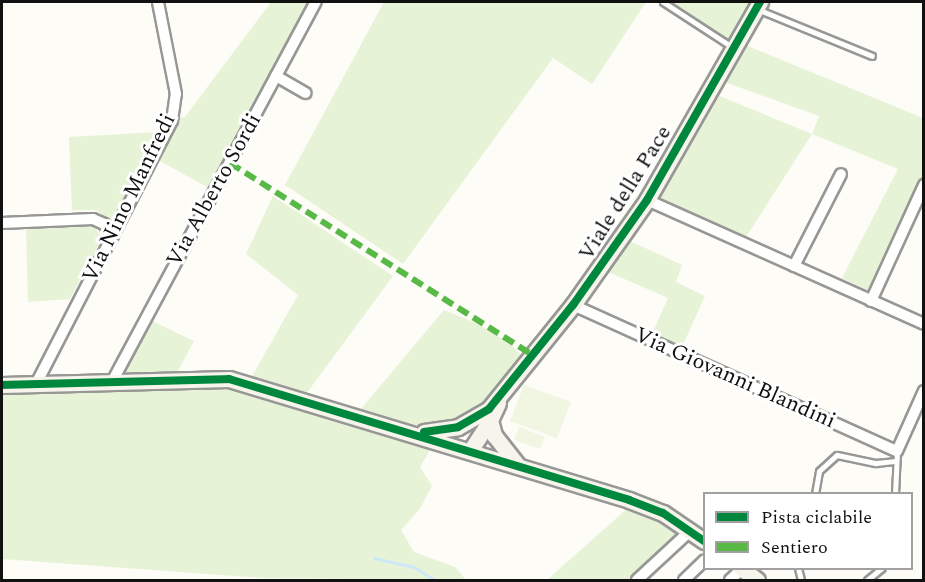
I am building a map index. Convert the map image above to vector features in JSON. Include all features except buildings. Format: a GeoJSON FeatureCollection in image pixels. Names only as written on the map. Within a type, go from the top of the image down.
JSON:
{"type":"FeatureCollection","features":[{"type":"Feature","properties":{"kind":"street","name":"Via Nino Manfredi"},"geometry":{"type":"LineString","coordinates":[[36,384],[172,121],[176,94],[158,2]]}},
{"type":"Feature","properties":{"kind":"street","name":"Via Alberto Sordi"},"geometry":{"type":"LineString","coordinates":[[113,380],[316,2]]}},
{"type":"Feature","properties":{"kind":"street","name":"Viale della Pace"},"geometry":{"type":"LineString","coordinates":[[504,392],[573,305],[647,200],[758,5]]}},
{"type":"Feature","properties":{"kind":"street"},"geometry":{"type":"LineString","coordinates":[[276,76],[305,93]]}},
{"type":"Feature","properties":{"kind":"street"},"geometry":{"type":"LineString","coordinates":[[794,266],[841,174]]}},
{"type":"Feature","properties":{"kind":"street"},"geometry":{"type":"LineString","coordinates":[[871,301],[924,185]]}},
{"type":"Feature","properties":{"kind":"street"},"geometry":{"type":"LineString","coordinates":[[647,200],[924,324]]}},
{"type":"Feature","properties":{"kind":"street"},"geometry":{"type":"LineString","coordinates":[[2,223],[93,219],[104,224],[113,236]]}},
{"type":"Feature","properties":{"kind":"street","name":"Via Giovanni Blandini"},"geometry":{"type":"LineString","coordinates":[[573,305],[896,456]]}},
{"type":"Feature","properties":{"kind":"street"},"geometry":{"type":"LineString","coordinates":[[2,386],[113,380],[230,379],[415,433],[629,500],[691,531],[703,540]]}},
{"type":"Feature","properties":{"kind":"street"},"geometry":{"type":"LineString","coordinates":[[896,456],[924,391]]}},
{"type":"Feature","properties":{"kind":"street"},"geometry":{"type":"LineString","coordinates":[[415,433],[440,432],[474,419],[504,392]]}},
{"type":"Feature","properties":{"kind":"street"},"geometry":{"type":"LineString","coordinates":[[470,451],[490,420],[504,392]]}},
{"type":"Feature","properties":{"kind":"street"},"geometry":{"type":"LineString","coordinates":[[470,451],[469,430],[474,419]]}},
{"type":"Feature","properties":{"kind":"street"},"geometry":{"type":"LineString","coordinates":[[490,420],[502,449],[518,466]]}},
{"type":"Feature","properties":{"kind":"street"},"geometry":{"type":"LineString","coordinates":[[637,580],[691,531]]}},
{"type":"Feature","properties":{"kind":"street"},"geometry":{"type":"LineString","coordinates":[[684,580],[703,563]]}},
{"type":"Feature","properties":{"kind":"street"},"geometry":{"type":"LineString","coordinates":[[743,570],[757,580]]}},
{"type":"Feature","properties":{"kind":"lane"},"geometry":{"type":"LineString","coordinates":[[663,2],[733,48]]}},
{"type":"Feature","properties":{"kind":"lane"},"geometry":{"type":"LineString","coordinates":[[758,5],[872,56]]}},
{"type":"Feature","properties":{"kind":"lane"},"geometry":{"type":"LineString","coordinates":[[816,492],[819,471],[837,455],[876,463],[896,456],[895,492]]}},
{"type":"Feature","properties":{"kind":"lane"},"geometry":{"type":"LineString","coordinates":[[867,580],[880,570]]}},
{"type":"Feature","properties":{"kind":"green space"},"geometry":{"type":"Polygon","coordinates":[[[271,2],[311,2],[209,188],[158,160],[178,117],[185,117],[271,2]]]}},
{"type":"Feature","properties":{"kind":"green space"},"geometry":{"type":"Polygon","coordinates":[[[384,2],[646,2],[592,84],[553,58],[403,264],[285,185],[384,2]]]}},
{"type":"Feature","properties":{"kind":"green space"},"geometry":{"type":"Polygon","coordinates":[[[665,2],[753,2],[730,42],[665,2]]]}},
{"type":"Feature","properties":{"kind":"green space"},"geometry":{"type":"Polygon","coordinates":[[[743,44],[923,118],[923,181],[870,291],[842,278],[898,169],[812,134],[819,116],[722,81],[743,44]]]}},
{"type":"Feature","properties":{"kind":"green space"},"geometry":{"type":"Polygon","coordinates":[[[715,94],[812,134],[746,237],[656,196],[715,94]]]}},
{"type":"Feature","properties":{"kind":"green space"},"geometry":{"type":"Polygon","coordinates":[[[159,132],[113,223],[96,210],[72,210],[69,137],[159,132]]]}},
{"type":"Feature","properties":{"kind":"green space"},"geometry":{"type":"Polygon","coordinates":[[[273,196],[393,276],[306,394],[251,378],[298,295],[246,254],[273,196]]]}},
{"type":"Feature","properties":{"kind":"green space"},"geometry":{"type":"Polygon","coordinates":[[[94,226],[102,238],[70,299],[28,302],[26,229],[94,226]]]}},
{"type":"Feature","properties":{"kind":"green space"},"geometry":{"type":"Polygon","coordinates":[[[630,241],[682,265],[676,282],[705,296],[682,347],[652,334],[668,298],[608,272],[630,241]]]}},
{"type":"Feature","properties":{"kind":"green space"},"geometry":{"type":"Polygon","coordinates":[[[444,310],[476,323],[508,342],[524,358],[480,408],[454,424],[413,425],[360,410],[444,310]]]}},
{"type":"Feature","properties":{"kind":"green space"},"geometry":{"type":"Polygon","coordinates":[[[150,320],[194,341],[178,371],[127,374],[125,367],[150,320]]]}},
{"type":"Feature","properties":{"kind":"green space"},"geometry":{"type":"Polygon","coordinates":[[[230,385],[433,445],[420,467],[432,486],[419,510],[401,530],[414,552],[455,567],[466,580],[262,578],[2,559],[2,392],[230,385]]]}},
{"type":"Feature","properties":{"kind":"green space"},"geometry":{"type":"Polygon","coordinates":[[[524,385],[571,402],[557,438],[510,421],[524,385]]]}},
{"type":"Feature","properties":{"kind":"green space"},"geometry":{"type":"Polygon","coordinates":[[[519,427],[545,437],[540,449],[514,440],[519,427]]]}},
{"type":"Feature","properties":{"kind":"green space"},"geometry":{"type":"Polygon","coordinates":[[[630,506],[680,531],[628,580],[547,580],[630,506]]]}},
{"type":"Feature","properties":{"kind":"waterway"},"geometry":{"type":"LineString","coordinates":[[374,558],[414,567],[435,580]]}},
{"type":"Feature","properties":{"kind":"marked path"},"geometry":{"type":"LineString","coordinates":[[230,163],[533,355]]}},
{"type":"Feature","properties":{"kind":"cycle path"},"geometry":{"type":"LineString","coordinates":[[424,432],[458,427],[489,409],[573,305],[647,200],[760,2]]}},
{"type":"Feature","properties":{"kind":"cycle path"},"geometry":{"type":"LineString","coordinates":[[2,385],[229,379],[629,500],[663,513],[703,540]]}}]}
